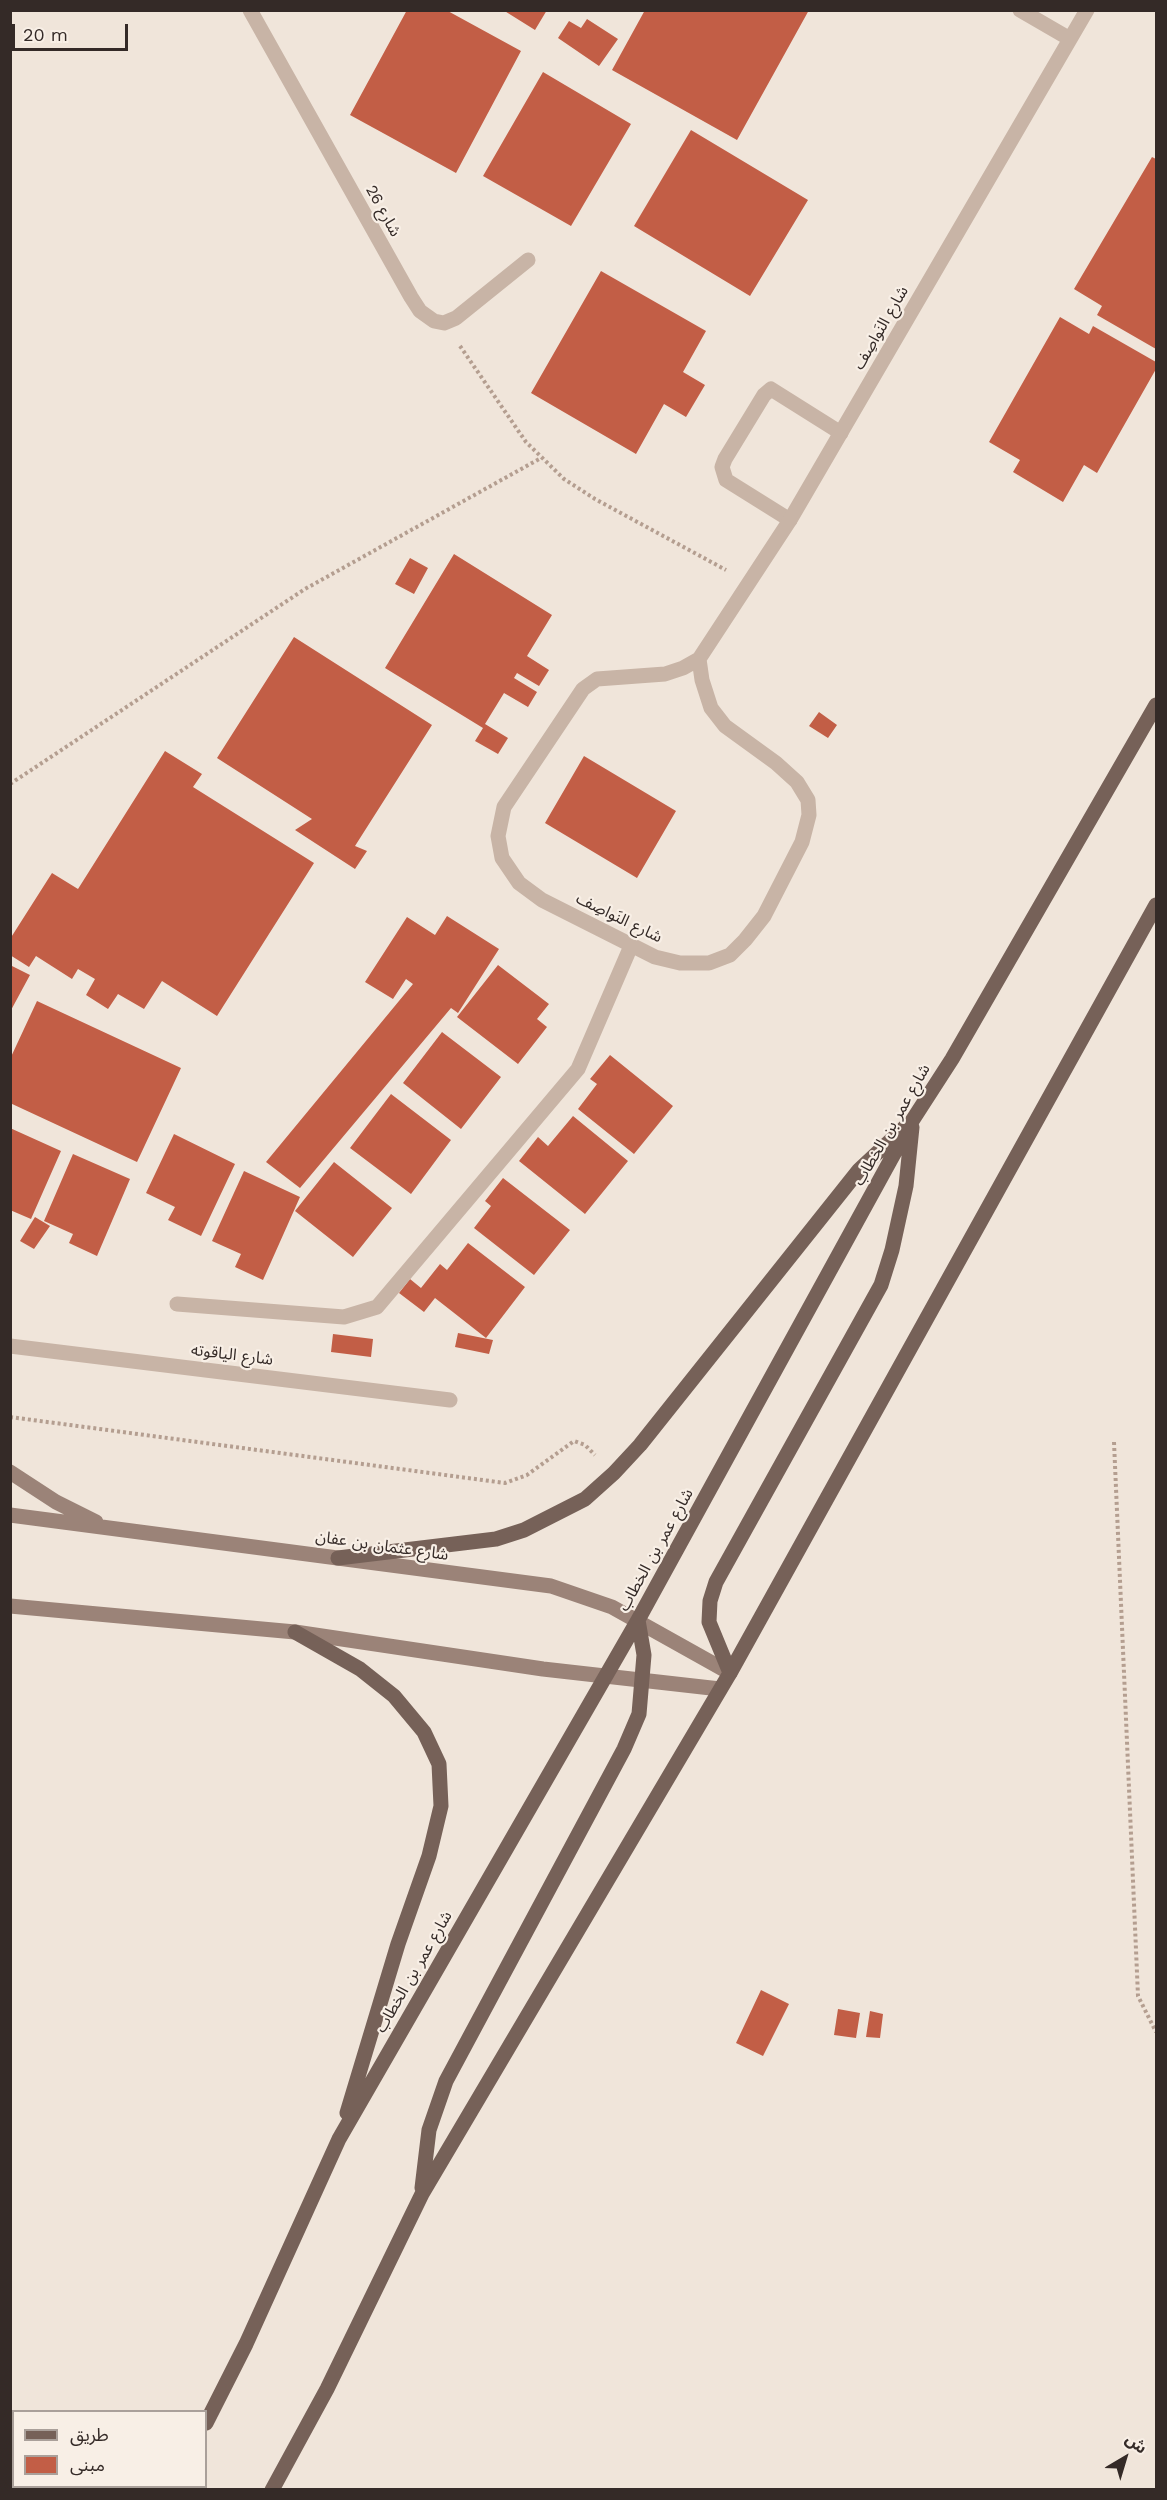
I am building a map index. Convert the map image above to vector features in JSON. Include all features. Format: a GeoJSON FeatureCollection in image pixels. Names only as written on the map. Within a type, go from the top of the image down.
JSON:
{"type":"FeatureCollection","features":[{"type":"Feature","properties":{"kind":"main road","name":"شارع عمر بن الخطاب"},"geometry":{"type":"LineString","coordinates":[[207,2421],[246,2344],[339,2139],[638,1620],[912,1121],[952,1059],[1156,705]]}},
{"type":"Feature","properties":{"kind":"main road"},"geometry":{"type":"LineString","coordinates":[[272,2490],[327,2389],[422,2194],[730,1673],[1156,905]]}},
{"type":"Feature","properties":{"kind":"main road"},"geometry":{"type":"LineString","coordinates":[[338,1558],[496,1539],[524,1530],[585,1499],[614,1473],[648,1435],[859,1170],[886,1142],[912,1121]]}},
{"type":"Feature","properties":{"kind":"main road"},"geometry":{"type":"LineString","coordinates":[[730,1673],[709,1622],[710,1601],[716,1582],[880,1285],[892,1250],[906,1186],[912,1121]]}},
{"type":"Feature","properties":{"kind":"main road"},"geometry":{"type":"LineString","coordinates":[[10,1472],[56,1502],[106,1528]]}},
{"type":"Feature","properties":{"kind":"main road","name":"شارع عثمان بن عفان"},"geometry":{"type":"LineString","coordinates":[[10,1515],[551,1586],[612,1607],[730,1673]]}},
{"type":"Feature","properties":{"kind":"main road"},"geometry":{"type":"LineString","coordinates":[[10,1606],[295,1632],[543,1670],[720,1689]]}},
{"type":"Feature","properties":{"kind":"main road"},"geometry":{"type":"LineString","coordinates":[[422,2194],[429,2130],[446,2081],[624,1749],[639,1714],[644,1655],[638,1620]]}},
{"type":"Feature","properties":{"kind":"main road"},"geometry":{"type":"LineString","coordinates":[[295,1632],[360,1669],[394,1696],[424,1732],[439,1764],[441,1806],[429,1856],[398,1944],[339,2139]]}},
{"type":"Feature","properties":{"kind":"street","name":"شارع 26"},"geometry":{"type":"LineString","coordinates":[[250,10],[411,297],[420,311],[434,321],[444,323]]}},
{"type":"Feature","properties":{"kind":"street"},"geometry":{"type":"LineString","coordinates":[[1020,10],[1070,39]]}},
{"type":"Feature","properties":{"kind":"street","name":"شارع النَواصِف"},"geometry":{"type":"LineString","coordinates":[[699,659],[702,680],[711,708],[725,726],[781,766],[797,782],[808,800],[809,815],[802,842],[764,916],[746,940],[730,955],[709,963],[680,963],[655,957],[631,946],[542,900],[519,883],[502,858],[498,836],[504,807],[583,689],[597,679],[665,674],[699,659],[790,520],[1087,10]]}},
{"type":"Feature","properties":{"kind":"street"},"geometry":{"type":"LineString","coordinates":[[444,323],[468,310],[528,260]]}},
{"type":"Feature","properties":{"kind":"street"},"geometry":{"type":"LineString","coordinates":[[790,520],[726,480],[722,467],[725,459],[764,395],[771,389],[841,433]]}},
{"type":"Feature","properties":{"kind":"street"},"geometry":{"type":"LineString","coordinates":[[177,1304],[344,1317],[377,1307],[578,1070],[631,946]]}},
{"type":"Feature","properties":{"kind":"street","name":"شارع الياقوته"},"geometry":{"type":"LineString","coordinates":[[10,1346],[450,1400]]}},
{"type":"Feature","properties":{"kind":"path"},"geometry":{"type":"LineString","coordinates":[[444,323],[526,442],[564,479],[595,499],[749,582]]}},
{"type":"Feature","properties":{"kind":"path"},"geometry":{"type":"LineString","coordinates":[[10,784],[304,589],[541,458]]}},
{"type":"Feature","properties":{"kind":"path"},"geometry":{"type":"LineString","coordinates":[[10,1417],[505,1483],[527,1475],[574,1441],[585,1445],[614,1473]]}},
{"type":"Feature","properties":{"kind":"path"},"geometry":{"type":"LineString","coordinates":[[1114,1442],[1138,1996],[1156,2032]]}},
{"type":"Feature","properties":{"kind":"building"},"geometry":{"type":"Polygon","coordinates":[[[407,10],[446,10],[521,51],[456,173],[350,115],[407,10]]]}},
{"type":"Feature","properties":{"kind":"building"},"geometry":{"type":"Polygon","coordinates":[[[503,10],[547,10],[535,30],[503,10]]]}},
{"type":"Feature","properties":{"kind":"building"},"geometry":{"type":"Polygon","coordinates":[[[645,10],[809,10],[737,140],[612,70],[645,10]]]}},
{"type":"Feature","properties":{"kind":"building"},"geometry":{"type":"Polygon","coordinates":[[[587,19],[618,39],[599,66],[558,38],[569,21],[581,28],[587,19]]]}},
{"type":"Feature","properties":{"kind":"building"},"geometry":{"type":"Polygon","coordinates":[[[543,72],[631,124],[571,226],[483,176],[543,72]]]}},
{"type":"Feature","properties":{"kind":"building"},"geometry":{"type":"Polygon","coordinates":[[[691,130],[808,200],[750,296],[634,226],[691,130]]]}},
{"type":"Feature","properties":{"kind":"building"},"geometry":{"type":"Polygon","coordinates":[[[1152,157],[1156,159],[1156,349],[1097,315],[1102,306],[1074,289],[1152,157]]]}},
{"type":"Feature","properties":{"kind":"building"},"geometry":{"type":"Polygon","coordinates":[[[601,271],[706,331],[683,372],[705,385],[686,417],[664,404],[636,454],[531,393],[601,271]]]}},
{"type":"Feature","properties":{"kind":"building"},"geometry":{"type":"Polygon","coordinates":[[[1060,317],[1089,334],[1093,326],[1156,362],[1156,369],[1097,473],[1084,465],[1063,502],[1013,472],[1020,460],[989,442],[1060,317]]]}},
{"type":"Feature","properties":{"kind":"building"},"geometry":{"type":"Polygon","coordinates":[[[454,554],[552,615],[527,656],[549,670],[539,686],[517,673],[514,678],[537,692],[528,707],[504,693],[485,724],[508,738],[498,754],[475,741],[483,728],[385,668],[454,554]]]}},
{"type":"Feature","properties":{"kind":"building"},"geometry":{"type":"Polygon","coordinates":[[[410,558],[428,568],[414,594],[395,584],[410,558]]]}},
{"type":"Feature","properties":{"kind":"building"},"geometry":{"type":"Polygon","coordinates":[[[294,637],[432,725],[355,846],[367,851],[355,869],[295,830],[312,819],[217,758],[294,637]]]}},
{"type":"Feature","properties":{"kind":"building"},"geometry":{"type":"Polygon","coordinates":[[[819,712],[837,725],[828,738],[809,726],[819,712]]]}},
{"type":"Feature","properties":{"kind":"building"},"geometry":{"type":"Polygon","coordinates":[[[165,751],[202,774],[193,787],[314,863],[217,1016],[162,981],[144,1009],[118,994],[108,1009],[86,995],[95,979],[78,969],[72,979],[36,956],[29,967],[10,955],[10,939],[52,873],[78,889],[165,751]]]}},
{"type":"Feature","properties":{"kind":"building"},"geometry":{"type":"Polygon","coordinates":[[[584,756],[676,811],[637,878],[545,823],[584,756]]]}},
{"type":"Feature","properties":{"kind":"building"},"geometry":{"type":"Polygon","coordinates":[[[447,916],[499,949],[458,1013],[451,1008],[300,1188],[266,1162],[413,984],[406,979],[393,999],[365,982],[407,917],[435,935],[447,916]]]}},
{"type":"Feature","properties":{"kind":"building"},"geometry":{"type":"Polygon","coordinates":[[[10,965],[30,975],[10,1012],[10,965]]]}},
{"type":"Feature","properties":{"kind":"building"},"geometry":{"type":"Polygon","coordinates":[[[498,965],[549,1004],[537,1019],[547,1027],[518,1064],[457,1017],[498,965]]]}},
{"type":"Feature","properties":{"kind":"building"},"geometry":{"type":"Polygon","coordinates":[[[37,1001],[181,1068],[137,1162],[10,1103],[10,1059],[37,1001]]]}},
{"type":"Feature","properties":{"kind":"building"},"geometry":{"type":"Polygon","coordinates":[[[442,1032],[501,1077],[461,1129],[403,1083],[442,1032]]]}},
{"type":"Feature","properties":{"kind":"building"},"geometry":{"type":"Polygon","coordinates":[[[610,1055],[673,1106],[634,1154],[578,1109],[597,1084],[590,1079],[610,1055]]]}},
{"type":"Feature","properties":{"kind":"building"},"geometry":{"type":"Polygon","coordinates":[[[391,1094],[451,1140],[411,1194],[350,1148],[391,1094]]]}},
{"type":"Feature","properties":{"kind":"building"},"geometry":{"type":"Polygon","coordinates":[[[573,1116],[628,1161],[585,1214],[519,1161],[538,1137],[548,1146],[573,1116]]]}},
{"type":"Feature","properties":{"kind":"building"},"geometry":{"type":"Polygon","coordinates":[[[10,1128],[61,1151],[31,1219],[10,1210],[10,1128]]]}},
{"type":"Feature","properties":{"kind":"building"},"geometry":{"type":"Polygon","coordinates":[[[174,1134],[235,1164],[201,1236],[168,1220],[175,1207],[146,1193],[174,1134]]]}},
{"type":"Feature","properties":{"kind":"building"},"geometry":{"type":"Polygon","coordinates":[[[73,1154],[130,1179],[97,1256],[69,1243],[73,1234],[44,1221],[73,1154]]]}},
{"type":"Feature","properties":{"kind":"building"},"geometry":{"type":"Polygon","coordinates":[[[334,1162],[392,1208],[353,1257],[295,1211],[334,1162]]]}},
{"type":"Feature","properties":{"kind":"building"},"geometry":{"type":"Polygon","coordinates":[[[244,1171],[300,1197],[263,1280],[235,1267],[241,1254],[212,1241],[244,1171]]]}},
{"type":"Feature","properties":{"kind":"building"},"geometry":{"type":"Polygon","coordinates":[[[503,1178],[570,1230],[534,1275],[474,1228],[491,1206],[485,1201],[503,1178]]]}},
{"type":"Feature","properties":{"kind":"building"},"geometry":{"type":"Polygon","coordinates":[[[35,1217],[50,1226],[34,1249],[20,1241],[35,1217]]]}},
{"type":"Feature","properties":{"kind":"building"},"geometry":{"type":"Polygon","coordinates":[[[468,1243],[525,1287],[486,1338],[435,1298],[424,1312],[399,1293],[410,1279],[421,1288],[440,1264],[447,1270],[468,1243]]]}},
{"type":"Feature","properties":{"kind":"building"},"geometry":{"type":"Polygon","coordinates":[[[458,1333],[493,1340],[489,1354],[455,1347],[458,1333]]]}},
{"type":"Feature","properties":{"kind":"building"},"geometry":{"type":"Polygon","coordinates":[[[333,1334],[373,1339],[371,1357],[331,1352],[333,1334]]]}},
{"type":"Feature","properties":{"kind":"building"},"geometry":{"type":"Polygon","coordinates":[[[761,1990],[789,2004],[763,2056],[736,2043],[761,1990]]]}},
{"type":"Feature","properties":{"kind":"building"},"geometry":{"type":"Polygon","coordinates":[[[838,2009],[860,2013],[856,2038],[834,2035],[838,2009]]]}},
{"type":"Feature","properties":{"kind":"building"},"geometry":{"type":"Polygon","coordinates":[[[870,2011],[883,2014],[880,2038],[866,2037],[870,2011]]]}}]}
